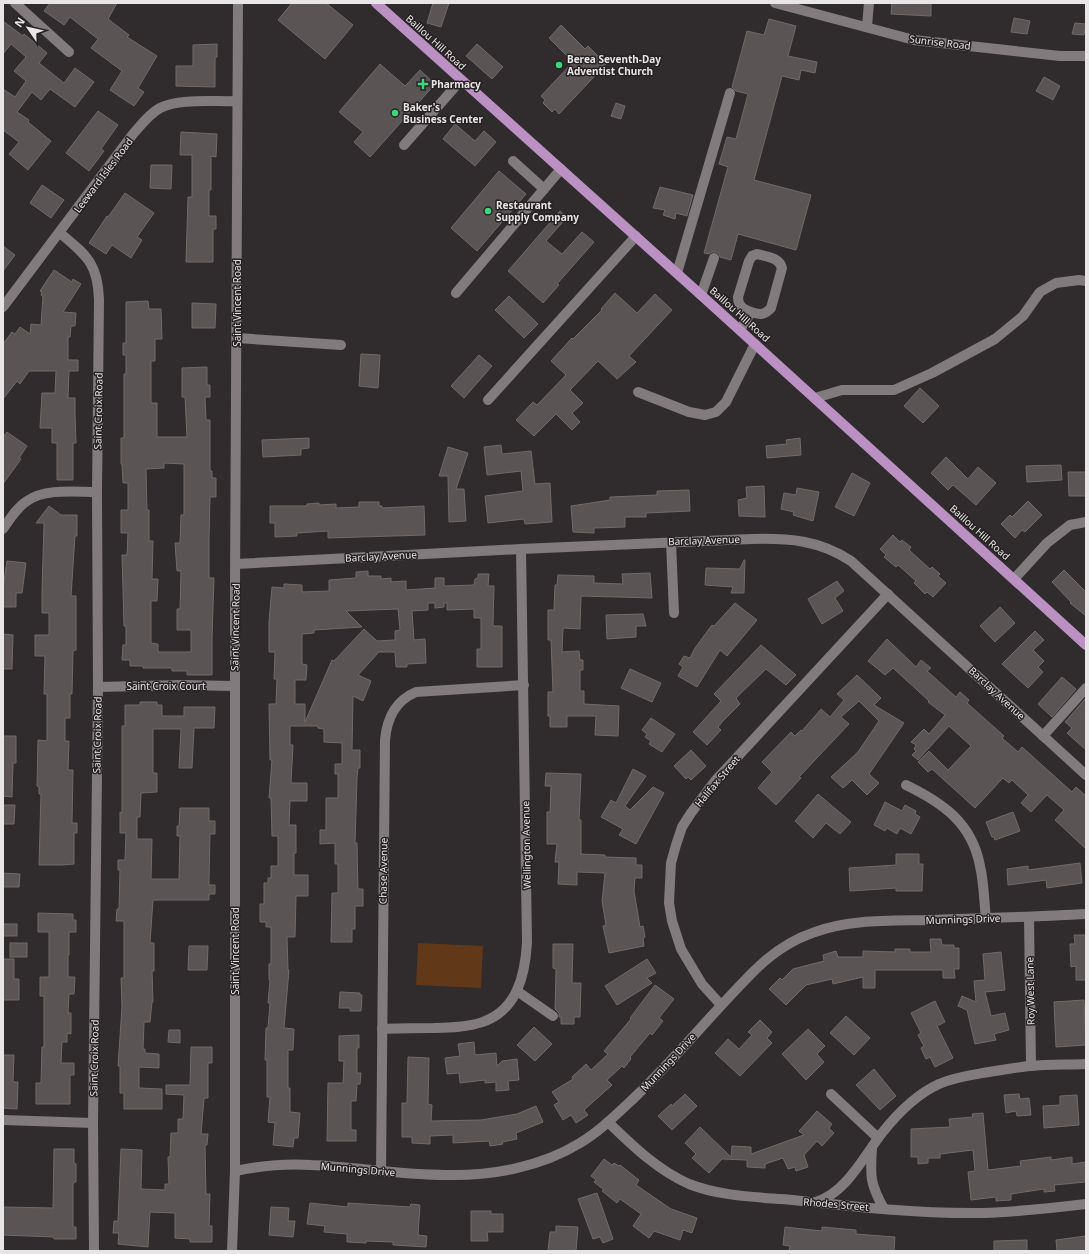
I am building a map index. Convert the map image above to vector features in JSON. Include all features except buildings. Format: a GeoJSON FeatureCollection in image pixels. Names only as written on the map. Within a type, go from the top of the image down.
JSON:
{"type":"FeatureCollection","features":[{"type":"Feature","properties":{"kind":"main road","name":"Baillou Hill Road"},"geometry":{"type":"LineString","coordinates":[[376,3],[677,273],[1086,645]]}},
{"type":"Feature","properties":{"kind":"street"},"geometry":{"type":"LineString","coordinates":[[14,3],[69,52]]}},
{"type":"Feature","properties":{"kind":"street","name":"Saint Vincent Road"},"geometry":{"type":"LineString","coordinates":[[232,1251],[235,1171],[234,686],[236,564],[238,3]]}},
{"type":"Feature","properties":{"kind":"street","name":"Sunrise Road"},"geometry":{"type":"LineString","coordinates":[[776,3],[867,26],[914,40],[1060,56],[1086,56]]}},
{"type":"Feature","properties":{"kind":"street"},"geometry":{"type":"LineString","coordinates":[[867,26],[869,3]]}},
{"type":"Feature","properties":{"kind":"street"},"geometry":{"type":"LineString","coordinates":[[404,145],[461,80]]}},
{"type":"Feature","properties":{"kind":"street"},"geometry":{"type":"LineString","coordinates":[[677,273],[730,93]]}},
{"type":"Feature","properties":{"kind":"street","name":"Leeward Isles Road"},"geometry":{"type":"LineString","coordinates":[[3,307],[133,134],[152,114],[159,109],[176,103],[237,101]]}},
{"type":"Feature","properties":{"kind":"street"},"geometry":{"type":"LineString","coordinates":[[513,161],[544,189]]}},
{"type":"Feature","properties":{"kind":"street"},"geometry":{"type":"LineString","coordinates":[[456,293],[561,169]]}},
{"type":"Feature","properties":{"kind":"street","name":"Saint Croix Road"},"geometry":{"type":"LineString","coordinates":[[60,233],[79,249],[89,260],[97,277],[99,287],[97,492],[98,687],[93,1123],[94,1251]]}},
{"type":"Feature","properties":{"kind":"street"},"geometry":{"type":"LineString","coordinates":[[488,400],[636,236]]}},
{"type":"Feature","properties":{"kind":"street"},"geometry":{"type":"LineString","coordinates":[[757,254],[777,260],[781,263],[782,268],[771,308],[767,312],[760,315],[751,312],[742,308],[738,302],[738,297],[748,262],[752,256],[757,254]]}},
{"type":"Feature","properties":{"kind":"street"},"geometry":{"type":"LineString","coordinates":[[701,295],[714,258]]}},
{"type":"Feature","properties":{"kind":"street"},"geometry":{"type":"LineString","coordinates":[[815,398],[842,390],[894,390],[932,373],[995,339],[1023,316],[1040,292],[1056,283],[1079,280],[1086,281]]}},
{"type":"Feature","properties":{"kind":"street"},"geometry":{"type":"LineString","coordinates":[[740,330],[751,312]]}},
{"type":"Feature","properties":{"kind":"street"},"geometry":{"type":"LineString","coordinates":[[237,338],[341,345]]}},
{"type":"Feature","properties":{"kind":"street"},"geometry":{"type":"LineString","coordinates":[[638,392],[689,412],[705,415],[716,412],[726,402],[755,344]]}},
{"type":"Feature","properties":{"kind":"street"},"geometry":{"type":"LineString","coordinates":[[3,529],[21,506],[33,497],[48,493],[97,492]]}},
{"type":"Feature","properties":{"kind":"street"},"geometry":{"type":"LineString","coordinates":[[1014,579],[1047,543],[1070,525],[1086,522]]}},
{"type":"Feature","properties":{"kind":"street","name":"Barclay Avenue"},"geometry":{"type":"LineString","coordinates":[[236,564],[770,538],[815,543],[835,551],[852,561],[1086,775]]}},
{"type":"Feature","properties":{"kind":"street"},"geometry":{"type":"LineString","coordinates":[[671,542],[674,612]]}},
{"type":"Feature","properties":{"kind":"street","name":"Wellington Avenue"},"geometry":{"type":"LineString","coordinates":[[382,1029],[459,1027],[482,1024],[500,1013],[509,1004],[517,991],[524,969],[527,943],[521,549]]}},
{"type":"Feature","properties":{"kind":"street","name":"Halifax Street"},"geometry":{"type":"LineString","coordinates":[[721,1005],[702,984],[681,950],[672,921],[669,903],[671,863],[682,827],[696,805],[715,781],[888,594]]}},
{"type":"Feature","properties":{"kind":"street","name":"Saint Croix Court"},"geometry":{"type":"LineString","coordinates":[[98,687],[182,685],[234,686]]}},
{"type":"Feature","properties":{"kind":"street","name":"Chase Avenue"},"geometry":{"type":"LineString","coordinates":[[381,1171],[385,740],[387,725],[395,708],[402,701],[416,692],[524,685]]}},
{"type":"Feature","properties":{"kind":"street"},"geometry":{"type":"LineString","coordinates":[[1043,736],[1086,688]]}},
{"type":"Feature","properties":{"kind":"street"},"geometry":{"type":"LineString","coordinates":[[906,785],[940,804],[954,815],[964,827],[973,844],[980,865],[986,918]]}},
{"type":"Feature","properties":{"kind":"street","name":"Munnings Drive"},"geometry":{"type":"LineString","coordinates":[[235,1171],[265,1166],[304,1164],[446,1175],[489,1173],[533,1164],[557,1155],[581,1143],[608,1122],[648,1084],[768,957],[784,946],[815,932],[833,926],[873,921],[1086,914]]}},
{"type":"Feature","properties":{"kind":"street","name":"Roy West Lane"},"geometry":{"type":"LineString","coordinates":[[1029,917],[1031,1066]]}},
{"type":"Feature","properties":{"kind":"street"},"geometry":{"type":"LineString","coordinates":[[517,991],[553,1016]]}},
{"type":"Feature","properties":{"kind":"street"},"geometry":{"type":"LineString","coordinates":[[814,1202],[824,1199],[839,1189],[892,1121],[930,1089],[964,1076],[1031,1066],[1086,1064]]}},
{"type":"Feature","properties":{"kind":"street"},"geometry":{"type":"LineString","coordinates":[[831,1094],[878,1138]]}},
{"type":"Feature","properties":{"kind":"street"},"geometry":{"type":"LineString","coordinates":[[3,1120],[93,1123]]}},
{"type":"Feature","properties":{"kind":"street","name":"Rhodes Street"},"geometry":{"type":"LineString","coordinates":[[608,1122],[644,1156],[659,1167],[688,1183],[718,1193],[884,1209],[953,1213],[1027,1211],[1086,1204]]}},
{"type":"Feature","properties":{"kind":"street"},"geometry":{"type":"LineString","coordinates":[[872,1148],[872,1184],[876,1196],[884,1209]]}},
{"type":"Feature","properties":{"kind":"shaded area"},"geometry":{"type":"Polygon","coordinates":[[[418,943],[483,946],[481,988],[416,985],[418,943]]]}},
{"type":"Feature","properties":{"kind":"place","name":"Berea Seventh-Day Adventist Church"},"geometry":{"type":"Point","coordinates":[559,65]}},
{"type":"Feature","properties":{"kind":"place","name":"Pharmacy"},"geometry":{"type":"Point","coordinates":[423,84]}},
{"type":"Feature","properties":{"kind":"place","name":"Baker's Business Center"},"geometry":{"type":"Point","coordinates":[395,113]}},
{"type":"Feature","properties":{"kind":"place","name":"Restaurant Supply Company"},"geometry":{"type":"Point","coordinates":[488,211]}}]}
